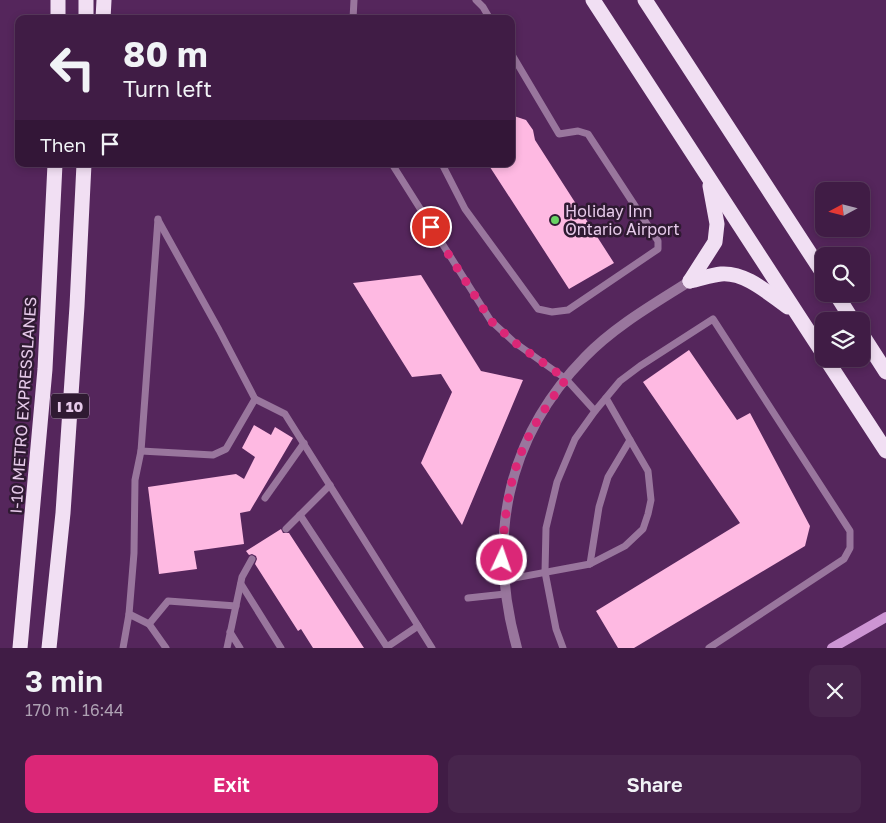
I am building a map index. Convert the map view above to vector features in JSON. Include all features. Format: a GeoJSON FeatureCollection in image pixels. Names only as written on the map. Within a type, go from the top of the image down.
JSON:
{"type":"FeatureCollection","features":[{"type":"Feature","properties":{"kind":"highway"},"geometry":{"type":"LineString","coordinates":[[58,0],[58,15]]}},
{"type":"Feature","properties":{"kind":"highway"},"geometry":{"type":"LineString","coordinates":[[86,0],[86,15]]}},
{"type":"Feature","properties":{"kind":"highway"},"geometry":{"type":"LineString","coordinates":[[104,0],[104,15]]}},
{"type":"Feature","properties":{"kind":"highway"},"geometry":{"type":"LineString","coordinates":[[593,0],[815,341]]}},
{"type":"Feature","properties":{"kind":"highway"},"geometry":{"type":"LineString","coordinates":[[645,0],[815,261]]}},
{"type":"Feature","properties":{"kind":"highway","name":"I-10 METRO EXPRESSLANES"},"geometry":{"type":"LineString","coordinates":[[20,648],[46,369],[55,167]]}},
{"type":"Feature","properties":{"kind":"highway","name":"I 10"},"geometry":{"type":"LineString","coordinates":[[49,648],[64,503],[84,167]]}},
{"type":"Feature","properties":{"kind":"highway"},"geometry":{"type":"LineString","coordinates":[[690,281],[716,242],[717,224],[709,178]]}},
{"type":"Feature","properties":{"kind":"highway"},"geometry":{"type":"LineString","coordinates":[[690,281],[722,274],[735,275],[747,279],[795,311]]}},
{"type":"Feature","properties":{"kind":"highway"},"geometry":{"type":"LineString","coordinates":[[870,348],[886,372]]}},
{"type":"Feature","properties":{"kind":"highway"},"geometry":{"type":"LineString","coordinates":[[831,367],[886,451]]}},
{"type":"Feature","properties":{"kind":"street"},"geometry":{"type":"LineString","coordinates":[[517,648],[505,594],[502,560],[504,523],[511,484],[524,445],[543,410],[586,356],[616,330],[690,281]]}},
{"type":"Feature","properties":{"kind":"street"},"geometry":{"type":"LineString","coordinates":[[832,648],[886,617]]}},
{"type":"Feature","properties":{"kind":"lane"},"geometry":{"type":"LineString","coordinates":[[353,15],[354,0]]}},
{"type":"Feature","properties":{"kind":"lane"},"geometry":{"type":"LineString","coordinates":[[476,0],[488,15]]}},
{"type":"Feature","properties":{"kind":"lane"},"geometry":{"type":"LineString","coordinates":[[444,167],[466,209],[538,309],[552,312],[568,310],[658,249],[658,241],[588,134],[578,131],[559,134],[515,60]]}},
{"type":"Feature","properties":{"kind":"lane"},"geometry":{"type":"LineString","coordinates":[[394,167],[491,321],[514,342],[566,379],[595,410]]}},
{"type":"Feature","properties":{"kind":"lane"},"geometry":{"type":"LineString","coordinates":[[123,648],[129,614],[134,552],[135,480],[141,451],[158,219],[256,400],[286,414],[432,648]]}},
{"type":"Feature","properties":{"kind":"lane"},"geometry":{"type":"LineString","coordinates":[[563,648],[556,629],[545,572],[546,528],[556,482],[575,439],[595,410],[620,381],[713,319],[850,531],[850,548],[844,559],[712,647]]}},
{"type":"Feature","properties":{"kind":"lane"},"geometry":{"type":"LineString","coordinates":[[504,580],[590,564],[625,546],[643,529],[651,500],[648,471],[606,398]]}},
{"type":"Feature","properties":{"kind":"lane"},"geometry":{"type":"LineString","coordinates":[[141,451],[213,455],[226,449],[256,400]]}},
{"type":"Feature","properties":{"kind":"lane"},"geometry":{"type":"LineString","coordinates":[[590,564],[598,507],[608,477],[630,440]]}},
{"type":"Feature","properties":{"kind":"lane"},"geometry":{"type":"LineString","coordinates":[[266,498],[304,443]]}},
{"type":"Feature","properties":{"kind":"lane"},"geometry":{"type":"LineString","coordinates":[[286,529],[330,484]]}},
{"type":"Feature","properties":{"kind":"lane"},"geometry":{"type":"LineString","coordinates":[[300,515],[386,647],[418,626]]}},
{"type":"Feature","properties":{"kind":"lane"},"geometry":{"type":"LineString","coordinates":[[227,648],[242,577],[252,559]]}},
{"type":"Feature","properties":{"kind":"lane"},"geometry":{"type":"LineString","coordinates":[[241,584],[281,648]]}},
{"type":"Feature","properties":{"kind":"lane"},"geometry":{"type":"LineString","coordinates":[[468,598],[505,594]]}},
{"type":"Feature","properties":{"kind":"lane"},"geometry":{"type":"LineString","coordinates":[[149,624],[168,601],[236,606]]}},
{"type":"Feature","properties":{"kind":"lane"},"geometry":{"type":"LineString","coordinates":[[129,614],[149,624],[166,648]]}},
{"type":"Feature","properties":{"kind":"lane"},"geometry":{"type":"LineString","coordinates":[[230,632],[240,648]]}},
{"type":"Feature","properties":{"kind":"building","name":"Holiday Inn Ontario Airport"},"geometry":{"type":"Polygon","coordinates":[[[515,116],[526,120],[533,130],[535,140],[614,263],[569,289],[490,167],[515,167],[515,116]]]}},
{"type":"Feature","properties":{"kind":"building"},"geometry":{"type":"Polygon","coordinates":[[[421,275],[481,371],[523,380],[462,525],[421,463],[452,392],[441,374],[412,377],[353,283],[421,275]]]}},
{"type":"Feature","properties":{"kind":"building"},"geometry":{"type":"Polygon","coordinates":[[[689,350],[737,420],[750,413],[810,526],[805,546],[634,648],[618,648],[596,611],[740,523],[643,382],[689,350]]]}},
{"type":"Feature","properties":{"kind":"building"},"geometry":{"type":"Polygon","coordinates":[[[254,425],[271,435],[275,427],[293,438],[250,511],[240,513],[244,544],[194,551],[197,569],[159,574],[148,487],[236,474],[244,479],[255,457],[242,448],[254,425]]]}},
{"type":"Feature","properties":{"kind":"building"},"geometry":{"type":"Polygon","coordinates":[[[281,529],[283,533],[289,533],[364,648],[313,648],[301,629],[298,631],[255,564],[256,556],[249,555],[246,551],[281,529]]]}},
{"type":"Feature","properties":{"kind":"place","name":"Holiday Inn Ontario Airport"},"geometry":{"type":"Point","coordinates":[555,220]}},
{"type":"Feature","properties":{"kind":"route"},"geometry":{"type":"LineString","coordinates":[[431,227],[491,321],[514,342],[566,379],[543,410],[524,445],[511,484],[504,523],[502,560]]}}]}
